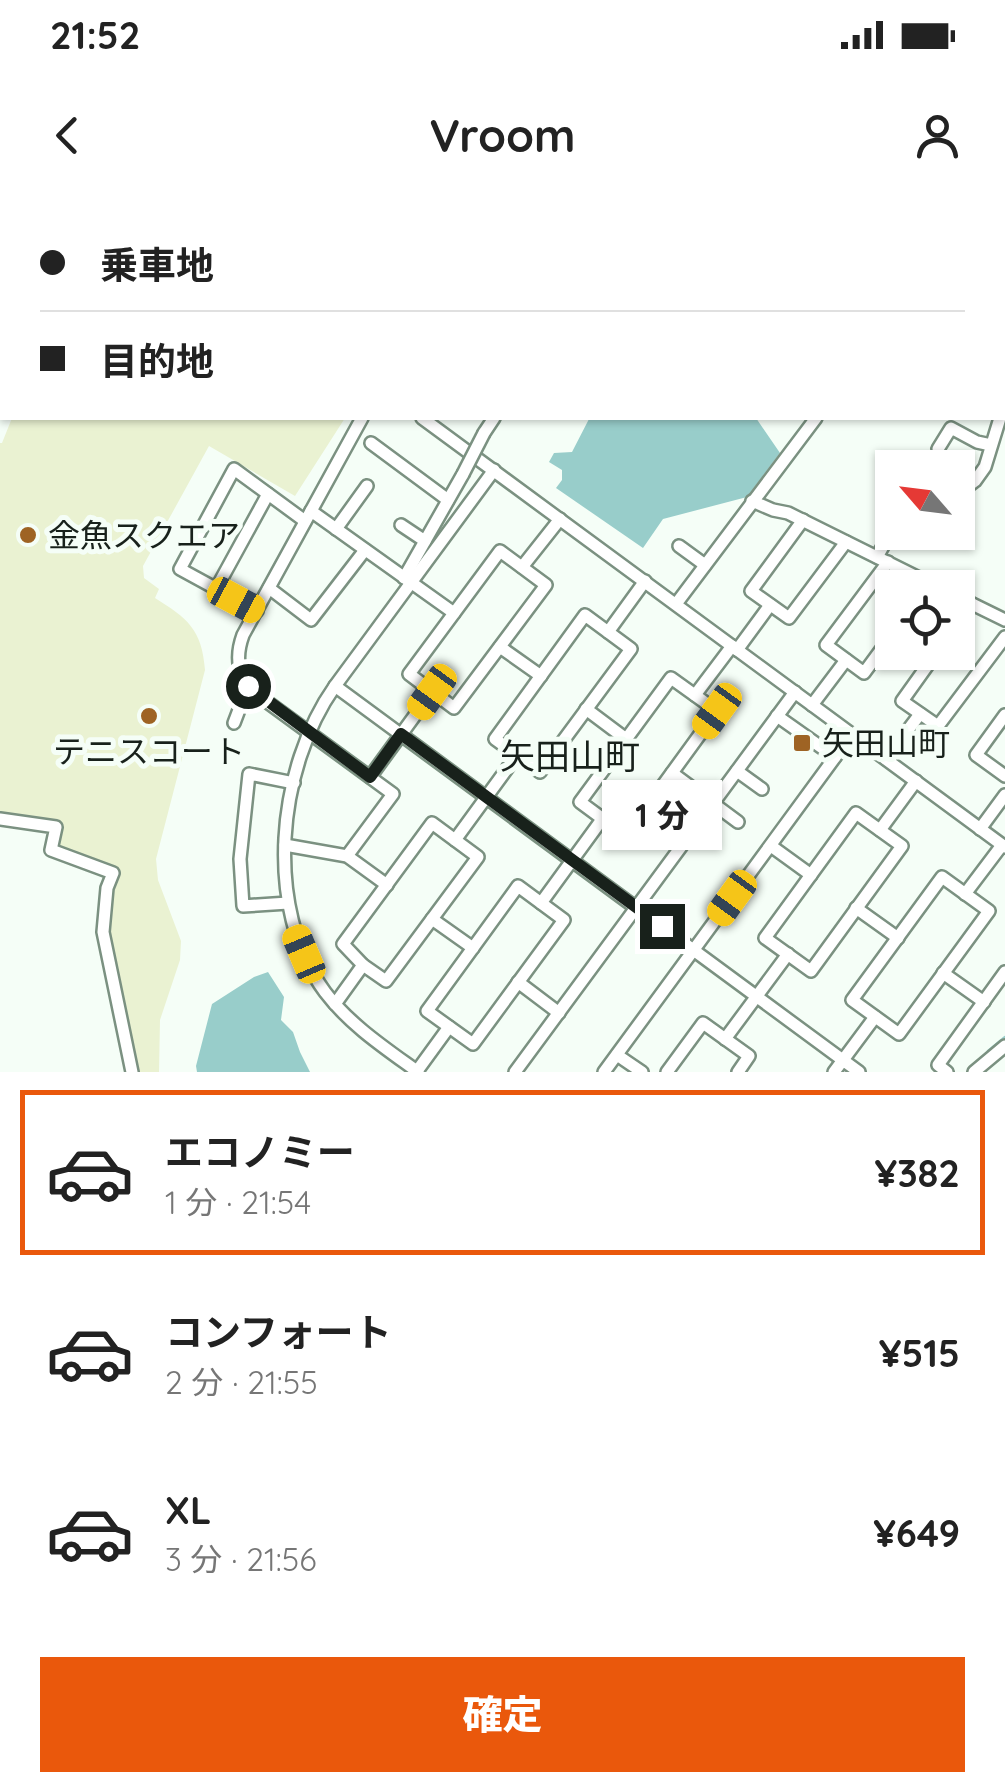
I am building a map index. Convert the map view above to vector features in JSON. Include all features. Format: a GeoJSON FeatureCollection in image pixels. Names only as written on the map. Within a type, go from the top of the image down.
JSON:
{"type":"FeatureCollection","features":[{"type":"Feature","properties":{"kind":"street"},"geometry":{"type":"LineString","coordinates":[[348,856],[393,794],[248,686],[238,663],[238,650],[361,420]]}},
{"type":"Feature","properties":{"kind":"street"},"geometry":{"type":"LineString","coordinates":[[425,420],[1003,846],[965,894]]}},
{"type":"Feature","properties":{"kind":"street"},"geometry":{"type":"LineString","coordinates":[[408,580],[425,541],[493,420]]}},
{"type":"Feature","properties":{"kind":"street"},"geometry":{"type":"LineString","coordinates":[[676,604],[814,420]]}},
{"type":"Feature","properties":{"kind":"street"},"geometry":{"type":"LineString","coordinates":[[975,479],[981,474],[1002,420]]}},
{"type":"Feature","properties":{"kind":"street"},"geometry":{"type":"LineString","coordinates":[[938,449],[951,428],[991,445]]}},
{"type":"Feature","properties":{"kind":"street"},"geometry":{"type":"LineString","coordinates":[[371,443],[448,500]]}},
{"type":"Feature","properties":{"kind":"street"},"geometry":{"type":"LineString","coordinates":[[257,610],[180,569],[234,468],[268,494],[336,529],[454,613]]}},
{"type":"Feature","properties":{"kind":"street"},"geometry":{"type":"LineString","coordinates":[[449,1027],[418,1072],[364,1032],[336,1004],[322,988],[296,934],[284,876],[285,845],[299,758],[309,732],[335,686],[408,580],[494,470]]}},
{"type":"Feature","properties":{"kind":"street"},"geometry":{"type":"LineString","coordinates":[[336,529],[368,486]]}},
{"type":"Feature","properties":{"kind":"street"},"geometry":{"type":"LineString","coordinates":[[216,589],[268,494]]}},
{"type":"Feature","properties":{"kind":"street"},"geometry":{"type":"LineString","coordinates":[[752,501],[803,520],[901,570]]}},
{"type":"Feature","properties":{"kind":"street"},"geometry":{"type":"LineString","coordinates":[[522,568],[560,518]]}},
{"type":"Feature","properties":{"kind":"street"},"geometry":{"type":"LineString","coordinates":[[803,520],[751,591],[789,618],[846,542]]}},
{"type":"Feature","properties":{"kind":"street"},"geometry":{"type":"LineString","coordinates":[[401,524],[425,541]]}},
{"type":"Feature","properties":{"kind":"street"},"geometry":{"type":"LineString","coordinates":[[678,546],[705,564]]}},
{"type":"Feature","properties":{"kind":"street"},"geometry":{"type":"LineString","coordinates":[[269,588],[311,620],[365,550]]}},
{"type":"Feature","properties":{"kind":"street"},"geometry":{"type":"LineString","coordinates":[[875,658],[864,673],[826,646],[885,550]]}},
{"type":"Feature","properties":{"kind":"street"},"geometry":{"type":"LineString","coordinates":[[500,551],[522,568],[546,585],[454,708],[409,674],[500,551]]}},
{"type":"Feature","properties":{"kind":"street"},"geometry":{"type":"LineString","coordinates":[[608,632],[645,582]]}},
{"type":"Feature","properties":{"kind":"street"},"geometry":{"type":"LineString","coordinates":[[695,695],[770,605]]}},
{"type":"Feature","properties":{"kind":"street"},"geometry":{"type":"LineString","coordinates":[[975,605],[1005,620]]}},
{"type":"Feature","properties":{"kind":"street"},"geometry":{"type":"LineString","coordinates":[[586,615],[608,632],[631,648],[540,772],[495,739],[586,615]]}},
{"type":"Feature","properties":{"kind":"street"},"geometry":{"type":"LineString","coordinates":[[924,670],[902,701],[938,726],[1005,637]]}},
{"type":"Feature","properties":{"kind":"street"},"geometry":{"type":"LineString","coordinates":[[500,647],[541,676]]}},
{"type":"Feature","properties":{"kind":"street"},"geometry":{"type":"LineString","coordinates":[[812,705],[846,660]]}},
{"type":"Feature","properties":{"kind":"street"},"geometry":{"type":"LineString","coordinates":[[671,678],[695,695],[717,711],[626,836],[580,802],[671,678]]}},
{"type":"Feature","properties":{"kind":"street"},"geometry":{"type":"LineString","coordinates":[[234,722],[248,686]]}},
{"type":"Feature","properties":{"kind":"street"},"geometry":{"type":"LineString","coordinates":[[335,686],[860,1072]]}},
{"type":"Feature","properties":{"kind":"street"},"geometry":{"type":"LineString","coordinates":[[370,777],[432,692]]}},
{"type":"Feature","properties":{"kind":"street"},"geometry":{"type":"LineString","coordinates":[[515,1072],[794,692]]}},
{"type":"Feature","properties":{"kind":"street"},"geometry":{"type":"LineString","coordinates":[[586,710],[626,739]]}},
{"type":"Feature","properties":{"kind":"street"},"geometry":{"type":"LineString","coordinates":[[886,760],[920,714]]}},
{"type":"Feature","properties":{"kind":"street"},"geometry":{"type":"LineString","coordinates":[[777,716],[836,757]]}},
{"type":"Feature","properties":{"kind":"street"},"geometry":{"type":"LineString","coordinates":[[1005,716],[976,755],[1005,776]]}},
{"type":"Feature","properties":{"kind":"street"},"geometry":{"type":"LineString","coordinates":[[604,1072],[852,734]]}},
{"type":"Feature","properties":{"kind":"street"},"geometry":{"type":"LineString","coordinates":[[455,840],[517,755]]}},
{"type":"Feature","properties":{"kind":"street"},"geometry":{"type":"LineString","coordinates":[[737,771],[762,789]]}},
{"type":"Feature","properties":{"kind":"street"},"geometry":{"type":"LineString","coordinates":[[672,773],[738,822]]}},
{"type":"Feature","properties":{"kind":"street"},"geometry":{"type":"LineString","coordinates":[[288,902],[243,906],[240,858],[249,774],[294,783]]}},
{"type":"Feature","properties":{"kind":"street"},"geometry":{"type":"LineString","coordinates":[[880,830],[916,781]]}},
{"type":"Feature","properties":{"kind":"street"},"geometry":{"type":"LineString","coordinates":[[980,829],[1005,795]]}},
{"type":"Feature","properties":{"kind":"street"},"geometry":{"type":"LineString","coordinates":[[856,813],[880,830],[902,846],[810,971],[765,938],[856,813]]}},
{"type":"Feature","properties":{"kind":"street"},"geometry":{"type":"LineString","coordinates":[[541,904],[603,818]]}},
{"type":"Feature","properties":{"kind":"street"},"geometry":{"type":"LineString","coordinates":[[0,819],[56,827],[51,850],[113,874],[107,888],[103,932],[132,1072]]}},
{"type":"Feature","properties":{"kind":"street"},"geometry":{"type":"LineString","coordinates":[[432,823],[455,840],[478,857],[386,981],[363,965],[344,944],[432,823]]}},
{"type":"Feature","properties":{"kind":"street"},"geometry":{"type":"LineString","coordinates":[[285,845],[348,856],[387,884]]}},
{"type":"Feature","properties":{"kind":"street"},"geometry":{"type":"LineString","coordinates":[[770,846],[811,875]]}},
{"type":"Feature","properties":{"kind":"street"},"geometry":{"type":"LineString","coordinates":[[942,877],[965,894],[989,911],[898,1034],[852,1000],[942,877]]}},
{"type":"Feature","properties":{"kind":"street"},"geometry":{"type":"LineString","coordinates":[[518,886],[541,904],[564,920],[473,1044],[427,1011],[518,886]]}},
{"type":"Feature","properties":{"kind":"street"},"geometry":{"type":"LineString","coordinates":[[856,908],[898,938]]}},
{"type":"Feature","properties":{"kind":"street"},"geometry":{"type":"LineString","coordinates":[[432,919],[473,948]]}},
{"type":"Feature","properties":{"kind":"street"},"geometry":{"type":"LineString","coordinates":[[725,1039],[788,954]]}},
{"type":"Feature","properties":{"kind":"street"},"geometry":{"type":"LineString","coordinates":[[336,1004],[363,965]]}},
{"type":"Feature","properties":{"kind":"street"},"geometry":{"type":"LineString","coordinates":[[947,1072],[938,1065],[1005,972]]}},
{"type":"Feature","properties":{"kind":"street"},"geometry":{"type":"LineString","coordinates":[[943,974],[984,1002]]}},
{"type":"Feature","properties":{"kind":"street"},"geometry":{"type":"LineString","coordinates":[[518,982],[558,1013]]}},
{"type":"Feature","properties":{"kind":"street"},"geometry":{"type":"LineString","coordinates":[[834,1072],[874,1017]]}},
{"type":"Feature","properties":{"kind":"street"},"geometry":{"type":"LineString","coordinates":[[667,1072],[703,1023],[749,1056],[738,1072]]}},
{"type":"Feature","properties":{"kind":"street"},"geometry":{"type":"LineString","coordinates":[[977,1071],[1005,1046]]}},
{"type":"Feature","properties":{"kind":"street"},"geometry":{"type":"LineString","coordinates":[[617,1054],[642,1072]]}},
{"type":"Feature","properties":{"kind":"green space"},"geometry":{"type":"Polygon","coordinates":[[[11,420],[344,420],[295,496],[209,446],[143,566],[144,578],[159,589],[155,598],[184,619],[196,634],[205,670],[156,859],[158,880],[181,941],[180,960],[160,1020],[159,1072],[135,1072],[105,919],[112,869],[54,849],[59,823],[0,813],[2,443],[11,420]]]}},
{"type":"Feature","properties":{"kind":"water"},"geometry":{"type":"Polygon","coordinates":[[[588,420],[757,420],[780,453],[747,497],[663,519],[643,548],[556,488],[562,480],[562,470],[549,462],[554,453],[572,452],[588,420]]]}},
{"type":"Feature","properties":{"kind":"water"},"geometry":{"type":"Polygon","coordinates":[[[268,972],[284,997],[281,1020],[293,1032],[310,1072],[197,1072],[212,1004],[268,972]]]}},
{"type":"Feature","properties":{"kind":"waterway"},"geometry":{"type":"LineString","coordinates":[[988,1051],[1005,1037]]}},
{"type":"Feature","properties":{"kind":"place","name":"金魚スクエア"},"geometry":{"type":"Point","coordinates":[28,535]}},
{"type":"Feature","properties":{"kind":"place","name":"テニスコート"},"geometry":{"type":"Point","coordinates":[149,716]}},
{"type":"Feature","properties":{"kind":"place","name":"矢田山町"},"geometry":{"type":"Point","coordinates":[802,743]}},
{"type":"Feature","properties":{"kind":"district","name":"矢田山町"},"geometry":{"type":"Point","coordinates":[570,756]}},
{"type":"Feature","properties":{"kind":"route"},"geometry":{"type":"LineString","coordinates":[[248,686],[370,777],[401,734],[662,926]]}}]}
